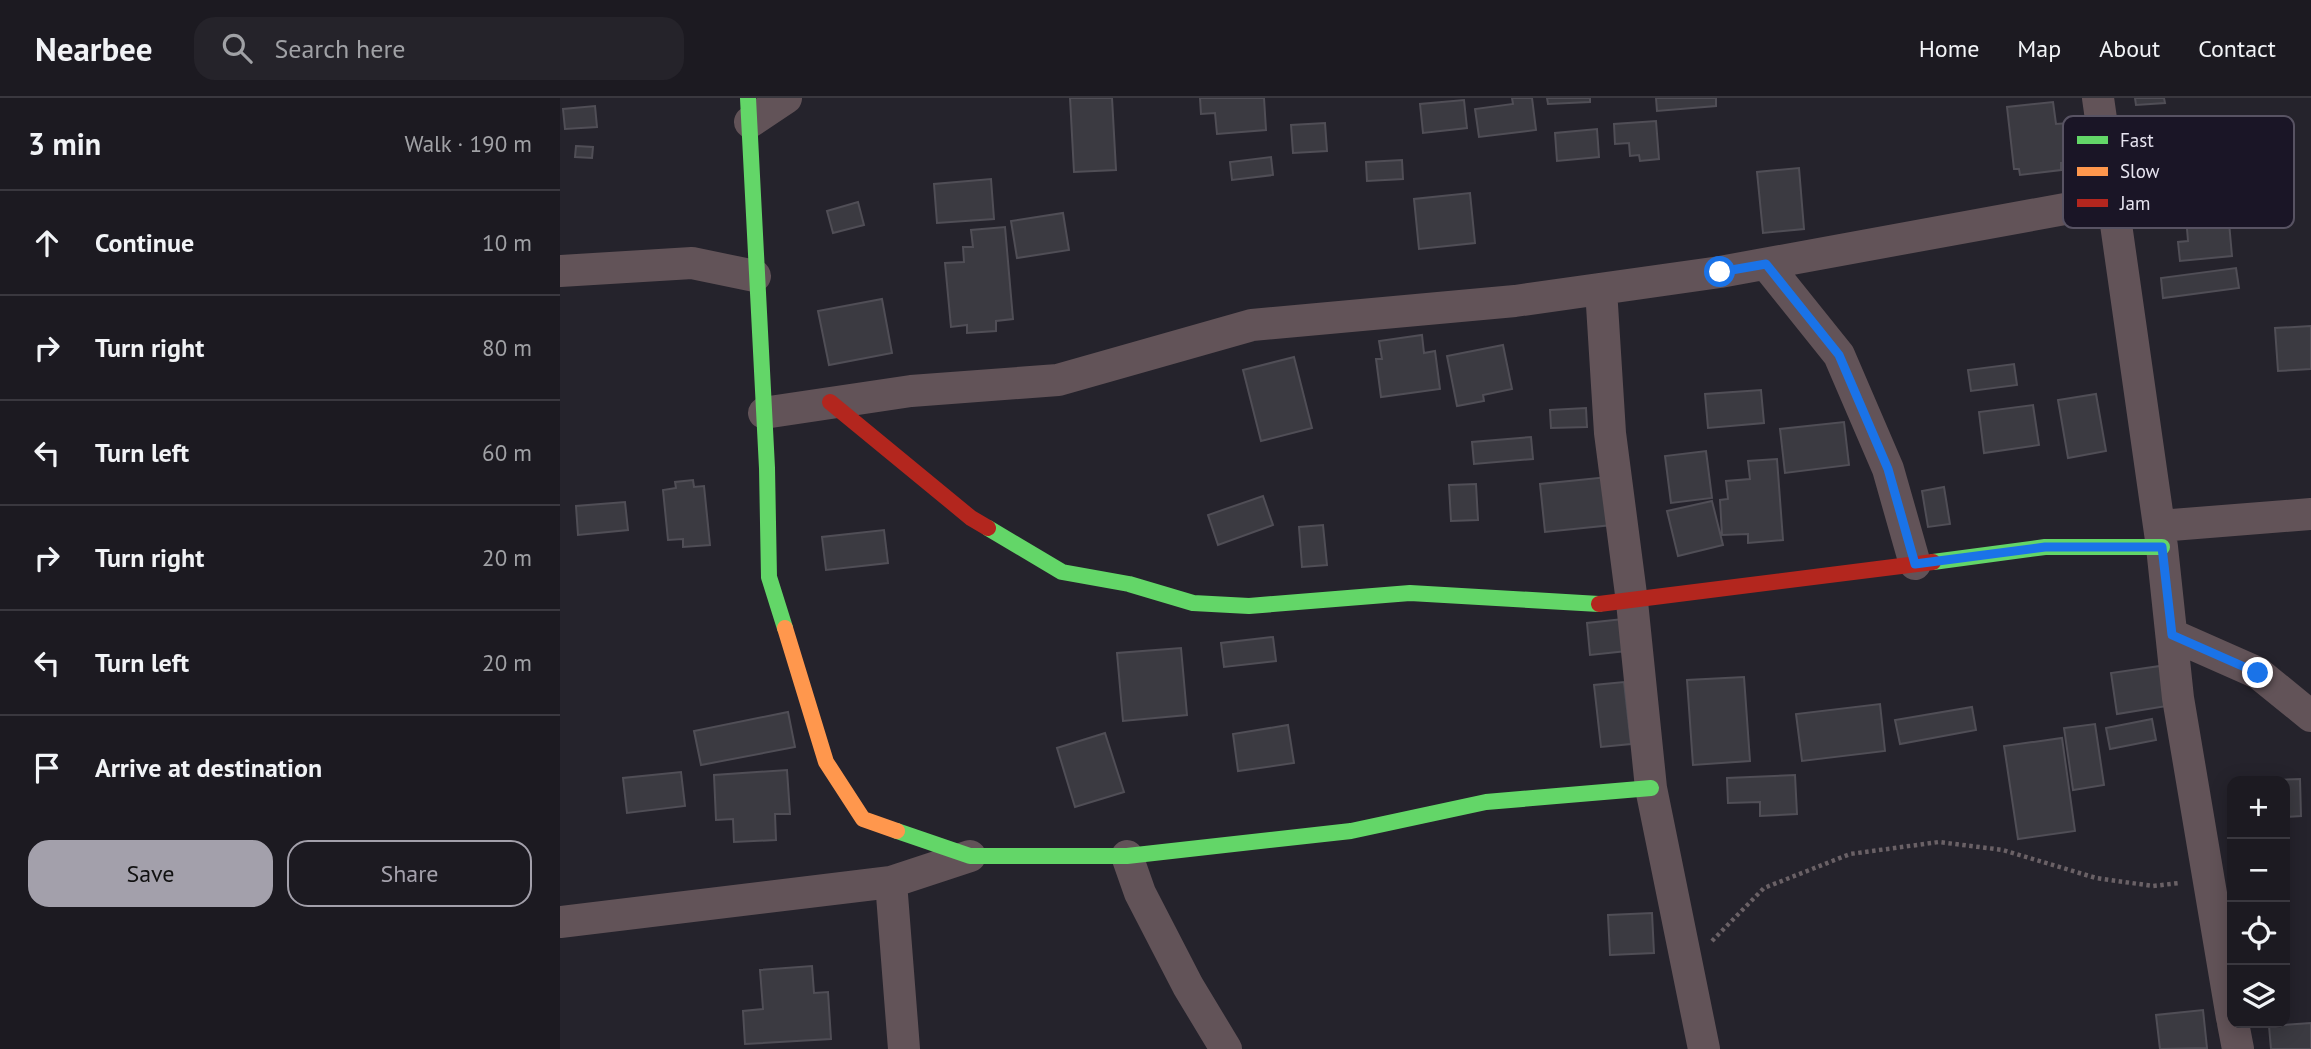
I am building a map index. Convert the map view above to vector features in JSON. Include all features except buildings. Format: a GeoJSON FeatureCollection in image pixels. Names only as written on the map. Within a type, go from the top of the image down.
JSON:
{"type":"FeatureCollection","features":[{"type":"Feature","properties":{"kind":"street"},"geometry":{"type":"LineString","coordinates":[[786,98],[749,110],[769,577],[826,762],[863,819],[970,856]]}},
{"type":"Feature","properties":{"kind":"street"},"geometry":{"type":"LineString","coordinates":[[2098,98],[2101,116]]}},
{"type":"Feature","properties":{"kind":"street"},"geometry":{"type":"LineString","coordinates":[[764,412],[911,391],[1058,380],[1252,325],[1515,301],[1601,289],[1766,264],[2063,209]]}},
{"type":"Feature","properties":{"kind":"street"},"geometry":{"type":"LineString","coordinates":[[2118,228],[2161,536],[2178,698],[2227,985]]}},
{"type":"Feature","properties":{"kind":"street"},"geometry":{"type":"LineString","coordinates":[[560,271],[692,263],[755,276]]}},
{"type":"Feature","properties":{"kind":"street"},"geometry":{"type":"LineString","coordinates":[[1766,264],[1839,355],[1888,469],[1915,564]]}},
{"type":"Feature","properties":{"kind":"street"},"geometry":{"type":"LineString","coordinates":[[1601,289],[1610,433],[1632,601],[1651,788],[1704,1049]]}},
{"type":"Feature","properties":{"kind":"street"},"geometry":{"type":"LineString","coordinates":[[830,402],[971,518],[1062,572],[1129,584],[1193,603],[1249,607],[1410,593],[1609,605],[2045,547],[2161,536],[2311,514]]}},
{"type":"Feature","properties":{"kind":"street"},"geometry":{"type":"LineString","coordinates":[[2172,635],[2258,673],[2311,716]]}},
{"type":"Feature","properties":{"kind":"street"},"geometry":{"type":"LineString","coordinates":[[560,922],[891,882],[970,856],[1127,856],[1351,831],[1486,802],[1651,788]]}},
{"type":"Feature","properties":{"kind":"street"},"geometry":{"type":"LineString","coordinates":[[1127,856],[1140,894],[1188,986],[1226,1049]]}},
{"type":"Feature","properties":{"kind":"street"},"geometry":{"type":"LineString","coordinates":[[891,882],[904,1049]]}},
{"type":"Feature","properties":{"kind":"street"},"geometry":{"type":"LineString","coordinates":[[2234,1028],[2238,1049]]}},
{"type":"Feature","properties":{"kind":"path"},"geometry":{"type":"LineString","coordinates":[[1688,964],[1764,888],[1850,854],[1938,842],[2003,850],[2096,878],[2153,886],[2209,880]]}},
{"type":"Feature","properties":{"kind":"traffic: fast"},"geometry":{"type":"LineString","coordinates":[[748,98],[767,468],[769,577],[785,628]]}},
{"type":"Feature","properties":{"kind":"traffic: fast"},"geometry":{"type":"LineString","coordinates":[[988,528],[1062,572],[1129,584],[1193,603],[1249,606],[1410,593],[1599,604]]}},
{"type":"Feature","properties":{"kind":"traffic: fast"},"geometry":{"type":"LineString","coordinates":[[1933,562],[2045,547],[2162,547]]}},
{"type":"Feature","properties":{"kind":"traffic: fast"},"geometry":{"type":"LineString","coordinates":[[897,831],[970,856],[1127,856],[1351,831],[1486,802],[1651,788]]}},
{"type":"Feature","properties":{"kind":"traffic: slow"},"geometry":{"type":"LineString","coordinates":[[785,628],[826,762],[863,819],[897,831]]}},
{"type":"Feature","properties":{"kind":"traffic: jam"},"geometry":{"type":"LineString","coordinates":[[830,402],[971,518],[988,528]]}},
{"type":"Feature","properties":{"kind":"traffic: jam"},"geometry":{"type":"LineString","coordinates":[[1599,604],[1933,562]]}},
{"type":"Feature","properties":{"kind":"route"},"geometry":{"type":"LineString","coordinates":[[1720,272],[1766,264],[1839,355],[1888,469],[1915,564],[2045,547],[2162,547],[2172,635],[2258,673]]}}]}
